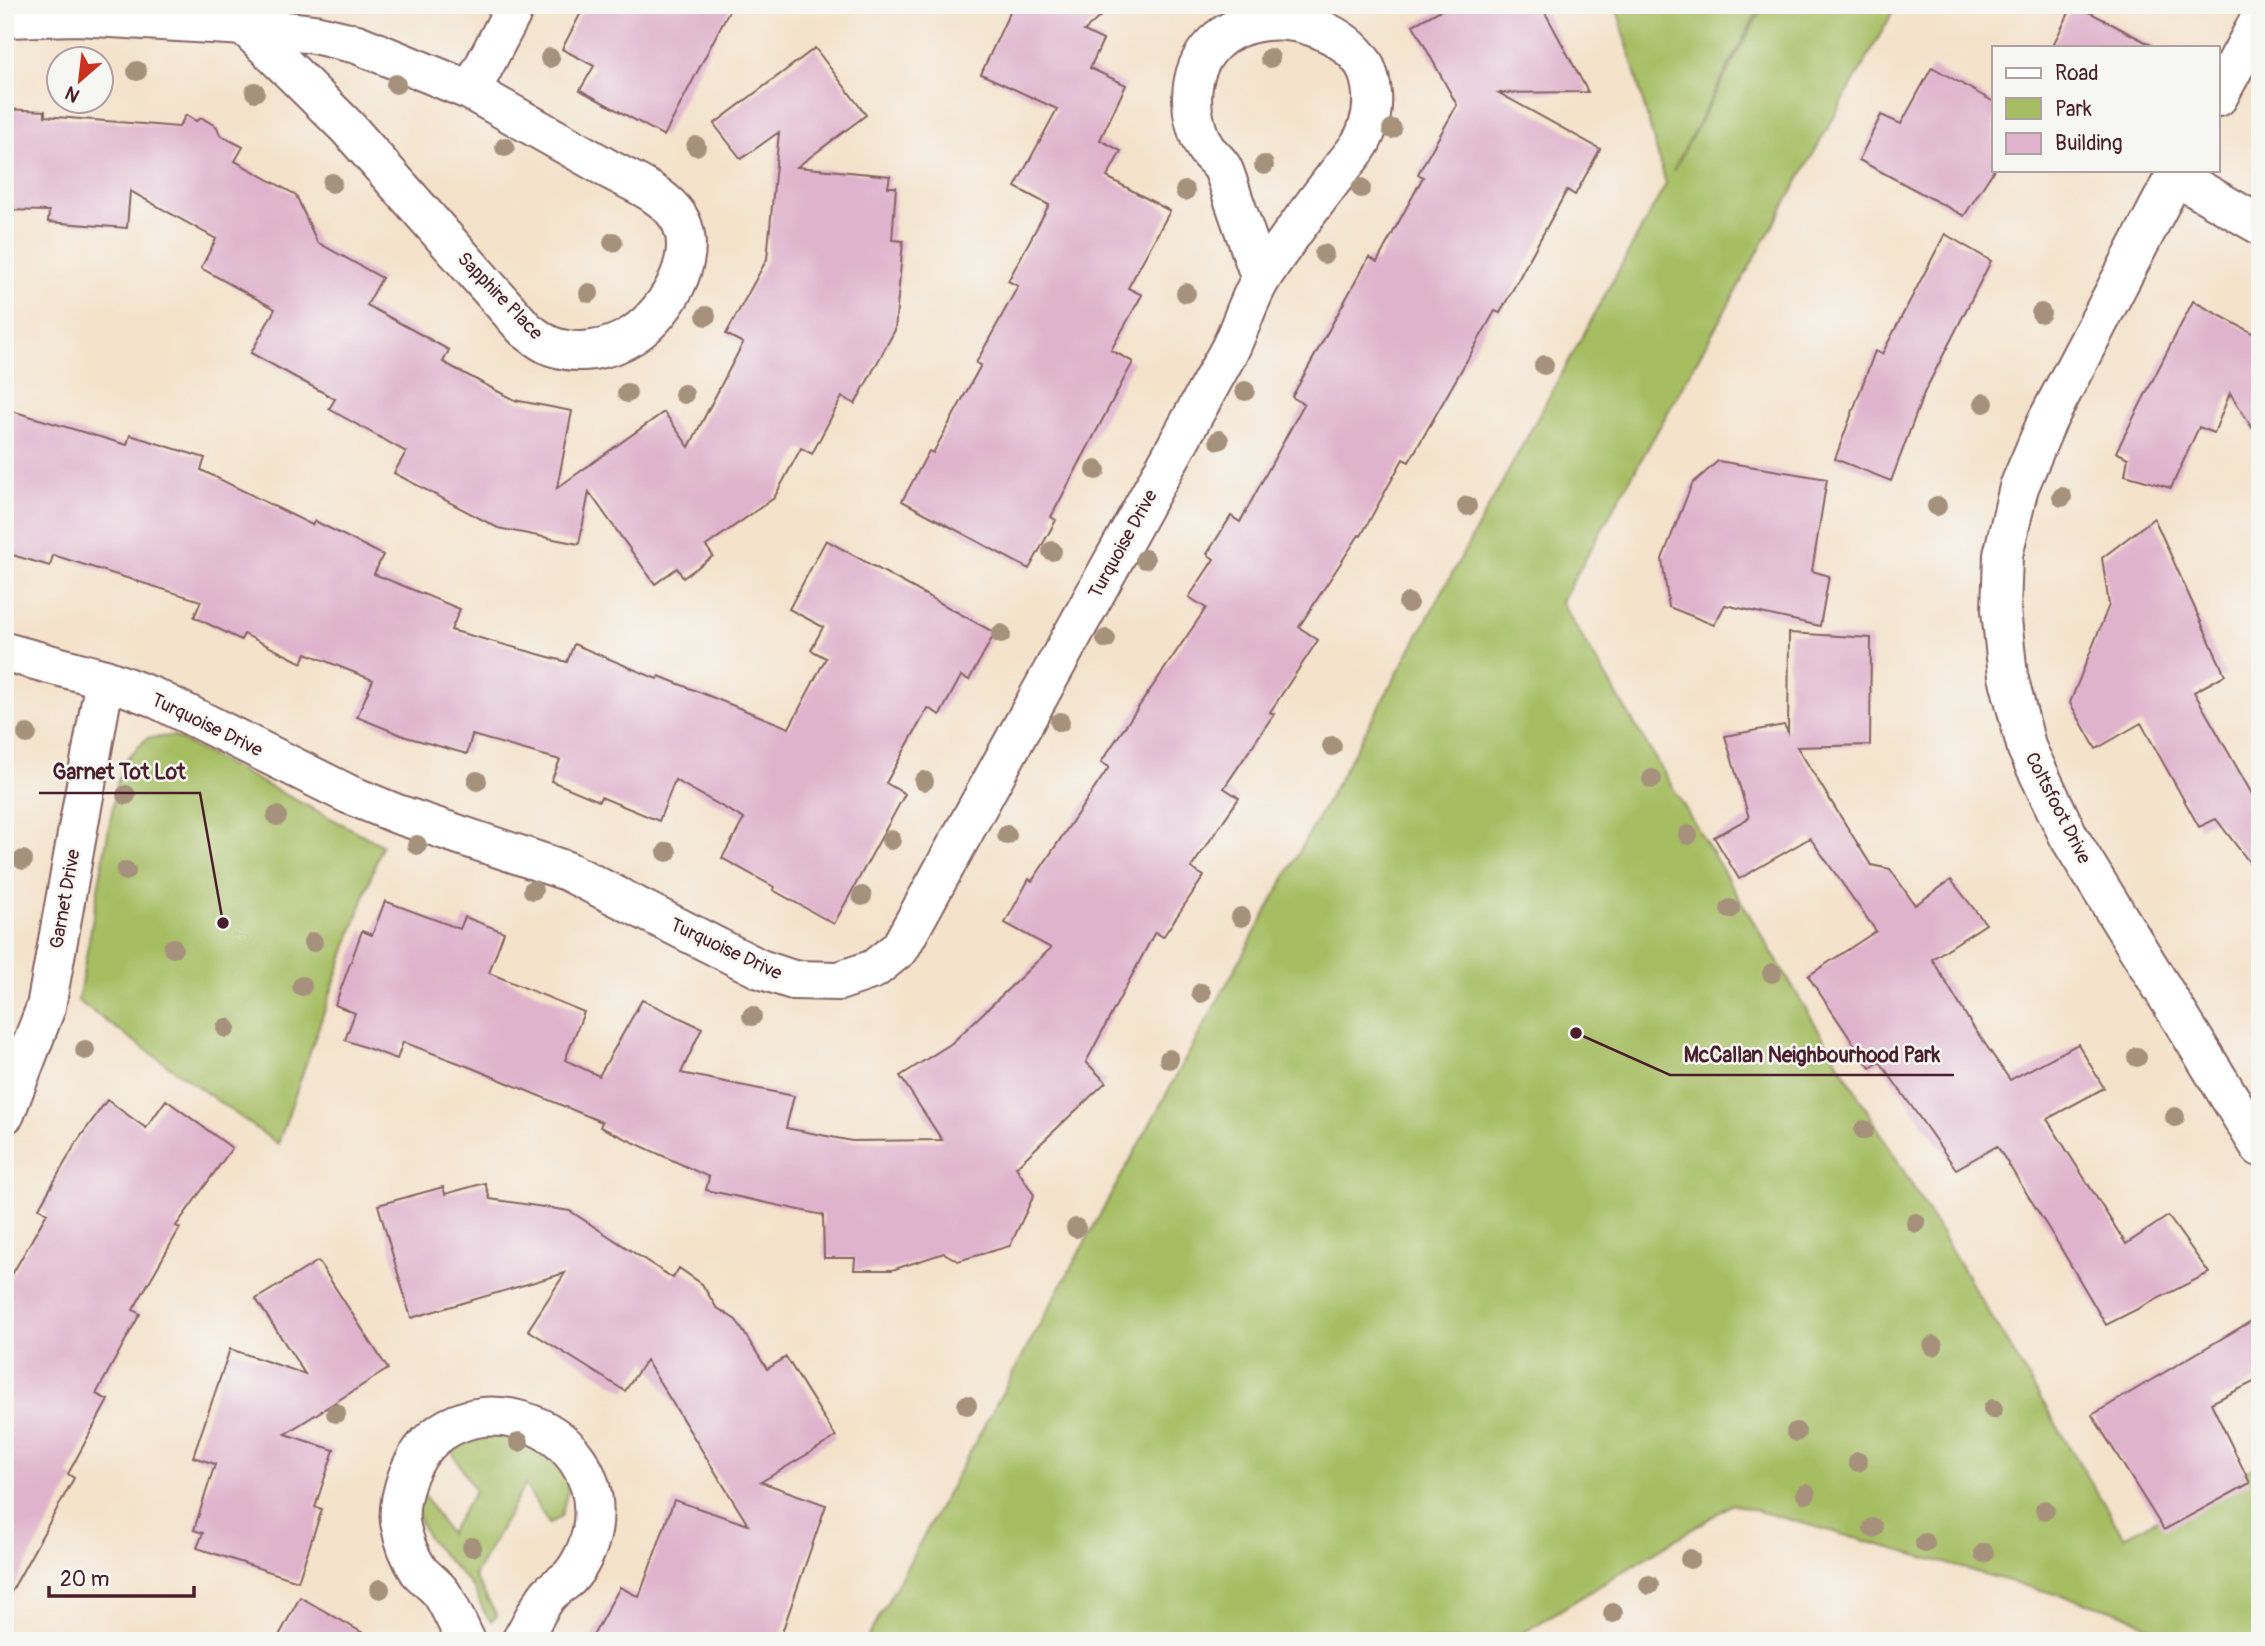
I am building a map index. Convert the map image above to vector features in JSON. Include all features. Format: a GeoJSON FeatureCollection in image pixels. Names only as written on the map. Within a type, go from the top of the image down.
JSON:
{"type":"FeatureCollection","features":[{"type":"Feature","properties":{"kind":"street"},"geometry":{"type":"LineString","coordinates":[[471,91],[516,5]]}},
{"type":"Feature","properties":{"kind":"street","name":"Turquoise Drive"},"geometry":{"type":"LineString","coordinates":[[5,652],[105,679],[192,715],[299,771],[360,799],[567,871],[760,969],[793,980],[839,981],[874,969],[900,948],[1230,349],[1261,279],[1341,168],[1358,149],[1369,125],[1372,100],[1368,74],[1357,51],[1340,32],[1318,17],[1294,11],[1269,11],[1244,18],[1223,31],[1207,50],[1196,73],[1192,99],[1195,124],[1206,148],[1223,168],[1261,279]]}},
{"type":"Feature","properties":{"kind":"street","name":"Sapphire Place"},"geometry":{"type":"LineString","coordinates":[[5,18],[78,16],[245,26],[314,34],[357,44],[471,91],[643,188],[671,208],[684,225],[687,248],[682,269],[664,306],[635,334],[598,350],[554,348],[540,341],[525,329],[348,128],[245,26]]}},
{"type":"Feature","properties":{"kind":"street"},"geometry":{"type":"LineString","coordinates":[[2220,93],[2260,19]]}},
{"type":"Feature","properties":{"kind":"street"},"geometry":{"type":"LineString","coordinates":[[2177,173],[2260,225]]}},
{"type":"Feature","properties":{"kind":"street","name":"Coltsfoot Drive"},"geometry":{"type":"LineString","coordinates":[[2177,173],[2047,421],[2019,488],[2003,555],[2001,610],[2008,676],[2027,750],[2069,837],[2260,1147]]}},
{"type":"Feature","properties":{"kind":"street","name":"Garnet Drive"},"geometry":{"type":"LineString","coordinates":[[5,1114],[46,1007],[105,679]]}},
{"type":"Feature","properties":{"kind":"street"},"geometry":{"type":"LineString","coordinates":[[466,1641],[440,1592],[420,1572],[406,1547],[400,1519],[402,1490],[413,1464],[431,1442],[450,1428],[482,1417],[511,1417],[538,1425],[560,1439],[576,1458],[588,1481],[593,1505],[592,1531],[584,1554],[570,1576],[549,1595],[521,1641]]}},
{"type":"Feature","properties":{"kind":"green space"},"geometry":{"type":"Polygon","coordinates":[[[1616,5],[1761,5],[1673,171],[1764,5],[1897,5],[1561,602],[2124,1537],[2260,1464],[2260,1641],[2178,1641],[2123,1613],[1733,1504],[1510,1641],[866,1641],[1666,184],[1616,5]]]}},
{"type":"Feature","properties":{"kind":"green space"},"geometry":{"type":"Polygon","coordinates":[[[173,736],[382,845],[278,1144],[78,1001],[117,783],[127,758],[147,738],[173,736]]]}},
{"type":"Feature","properties":{"kind":"green space"},"geometry":{"type":"Polygon","coordinates":[[[506,1434],[541,1448],[567,1477],[568,1490],[561,1516],[549,1524],[525,1485],[474,1576],[497,1616],[491,1621],[473,1588],[426,1534],[418,1511],[422,1492],[449,1534],[475,1491],[448,1445],[465,1436],[506,1434]]]}},
{"type":"Feature","properties":{"kind":"building"},"geometry":{"type":"Polygon","coordinates":[[[585,5],[732,5],[664,136],[580,90],[594,66],[562,49],[585,5]]]}},
{"type":"Feature","properties":{"kind":"building"},"geometry":{"type":"Polygon","coordinates":[[[1013,5],[1113,5],[1084,31],[1103,40],[1090,68],[1126,85],[1100,140],[1121,151],[1107,177],[1170,211],[1128,288],[1142,295],[1111,350],[1133,362],[1051,517],[1056,520],[1029,569],[902,501],[929,451],[933,453],[981,365],[976,363],[1018,286],[1008,281],[1049,205],[1015,187],[1057,109],[981,74],[1013,5]]]}},
{"type":"Feature","properties":{"kind":"building"},"geometry":{"type":"Polygon","coordinates":[[[1450,5],[1541,5],[1588,92],[1499,93],[1600,149],[1575,195],[1567,190],[1500,313],[1495,311],[1409,462],[1403,459],[1361,536],[1359,535],[1299,627],[1318,640],[1270,712],[1274,714],[1224,788],[1239,798],[1191,868],[1204,876],[1163,937],[1155,932],[1086,1062],[1106,1082],[1016,1167],[1034,1195],[1010,1246],[958,1261],[944,1253],[892,1270],[854,1270],[855,1258],[824,1258],[823,1215],[706,1190],[709,1177],[600,1127],[602,1122],[403,1042],[397,1059],[345,1040],[355,1013],[335,1005],[362,931],[372,935],[385,901],[460,929],[465,917],[504,932],[489,973],[584,1012],[565,1060],[599,1076],[642,1000],[702,1028],[681,1073],[794,1096],[786,1128],[852,1141],[942,1140],[900,1076],[952,1043],[1051,948],[1005,923],[1029,879],[1032,881],[1109,767],[1101,762],[1206,608],[1189,597],[1214,559],[1207,554],[1231,516],[1240,522],[1304,404],[1292,397],[1369,257],[1377,262],[1423,177],[1418,174],[1457,105],[1413,25],[1450,5]]]}},
{"type":"Feature","properties":{"kind":"building"},"geometry":{"type":"Polygon","coordinates":[[[2073,5],[2076,5],[2153,46],[2052,46],[2073,5]]]}},
{"type":"Feature","properties":{"kind":"building"},"geometry":{"type":"Polygon","coordinates":[[[815,48],[866,115],[797,167],[890,176],[888,187],[896,187],[892,240],[903,241],[895,330],[855,404],[842,397],[812,454],[801,448],[774,498],[706,546],[713,556],[683,578],[677,568],[655,584],[589,492],[579,544],[498,528],[394,473],[406,452],[329,409],[335,399],[251,353],[275,309],[201,268],[216,239],[130,191],[127,228],[48,222],[49,211],[5,210],[5,109],[45,111],[45,116],[179,127],[186,115],[196,121],[202,118],[217,127],[220,135],[243,147],[235,161],[296,195],[317,242],[382,278],[367,305],[449,350],[443,362],[514,400],[572,411],[557,488],[664,412],[689,447],[743,343],[726,334],[767,259],[779,132],[741,159],[714,124],[815,48]]]}},
{"type":"Feature","properties":{"kind":"building"},"geometry":{"type":"Polygon","coordinates":[[[1932,67],[1992,101],[1993,172],[1964,216],[1859,160],[1881,115],[1901,124],[1932,67]]]}},
{"type":"Feature","properties":{"kind":"building"},"geometry":{"type":"Polygon","coordinates":[[[1945,234],[1991,261],[1924,393],[1891,481],[1835,459],[1875,351],[1882,354],[1945,234]]]}},
{"type":"Feature","properties":{"kind":"building"},"geometry":{"type":"Polygon","coordinates":[[[2193,301],[2260,337],[2260,440],[2230,393],[2214,433],[2199,427],[2171,488],[2125,475],[2128,458],[2116,452],[2193,301]]]}},
{"type":"Feature","properties":{"kind":"building"},"geometry":{"type":"Polygon","coordinates":[[[5,409],[127,445],[130,435],[205,458],[201,470],[312,525],[315,521],[383,555],[374,574],[460,609],[451,630],[567,662],[574,644],[657,679],[659,676],[789,728],[826,658],[811,650],[823,627],[789,609],[826,540],[995,633],[969,680],[961,676],[940,715],[928,708],[886,783],[905,794],[834,924],[722,858],[744,819],[675,780],[659,821],[601,797],[599,801],[551,781],[560,760],[472,735],[467,754],[406,737],[357,717],[373,680],[306,653],[302,663],[244,634],[241,640],[194,617],[201,601],[53,555],[50,566],[5,553],[5,409]]]}},
{"type":"Feature","properties":{"kind":"building"},"geometry":{"type":"Polygon","coordinates":[[[1718,461],[1827,479],[1812,571],[1829,576],[1820,626],[1725,605],[1714,625],[1669,607],[1662,559],[1692,484],[1718,461]]]}},
{"type":"Feature","properties":{"kind":"building"},"geometry":{"type":"Polygon","coordinates":[[[2154,518],[2225,675],[2194,692],[2260,808],[2260,876],[2216,819],[2199,827],[2141,723],[2096,749],[2070,703],[2109,605],[2102,558],[2154,518]]]}},
{"type":"Feature","properties":{"kind":"building"},"geometry":{"type":"Polygon","coordinates":[[[1789,633],[1871,638],[1870,745],[1797,747],[1871,865],[1890,869],[1915,905],[1951,880],[1986,924],[1932,959],[1970,1022],[2010,1080],[2078,1044],[2104,1088],[2047,1119],[2126,1244],[2168,1216],[2209,1273],[2106,1325],[1997,1146],[1956,1169],[1880,1062],[1870,1068],[1808,976],[1876,931],[1810,838],[1739,879],[1714,837],[1749,818],[1725,736],[1784,725],[1788,732],[1789,633]]]}},
{"type":"Feature","properties":{"kind":"building"},"geometry":{"type":"Polygon","coordinates":[[[107,1100],[146,1128],[166,1100],[232,1148],[176,1226],[180,1228],[133,1310],[140,1314],[96,1394],[108,1400],[68,1474],[74,1478],[5,1603],[5,1287],[47,1213],[39,1208],[76,1143],[107,1100]]]}},
{"type":"Feature","properties":{"kind":"building"},"geometry":{"type":"Polygon","coordinates":[[[485,1183],[490,1199],[570,1211],[673,1278],[679,1268],[702,1284],[716,1307],[736,1320],[767,1369],[786,1357],[836,1437],[761,1482],[826,1505],[779,1641],[590,1641],[620,1587],[639,1597],[674,1500],[748,1525],[646,1360],[625,1391],[528,1330],[565,1273],[411,1318],[378,1205],[443,1187],[445,1194],[485,1183]]]}},
{"type":"Feature","properties":{"kind":"building"},"geometry":{"type":"Polygon","coordinates":[[[318,1261],[388,1369],[285,1434],[334,1450],[315,1507],[322,1509],[298,1581],[197,1548],[203,1533],[194,1530],[215,1464],[193,1457],[230,1349],[305,1374],[256,1299],[318,1261]]]}},
{"type":"Feature","properties":{"kind":"building"},"geometry":{"type":"Polygon","coordinates":[[[2260,1316],[2260,1379],[2211,1403],[2250,1483],[2164,1530],[2092,1415],[2260,1316]]]}},
{"type":"Feature","properties":{"kind":"building"},"geometry":{"type":"Polygon","coordinates":[[[300,1597],[377,1641],[276,1641],[300,1597]]]}},
{"type":"Feature","properties":{"kind":"place","name":"Garnet Tot Lot"},"geometry":{"type":"Point","coordinates":[223,923]}},
{"type":"Feature","properties":{"kind":"place","name":"McCallan Neighbourhood Park"},"geometry":{"type":"Point","coordinates":[1576,1033]}}]}
